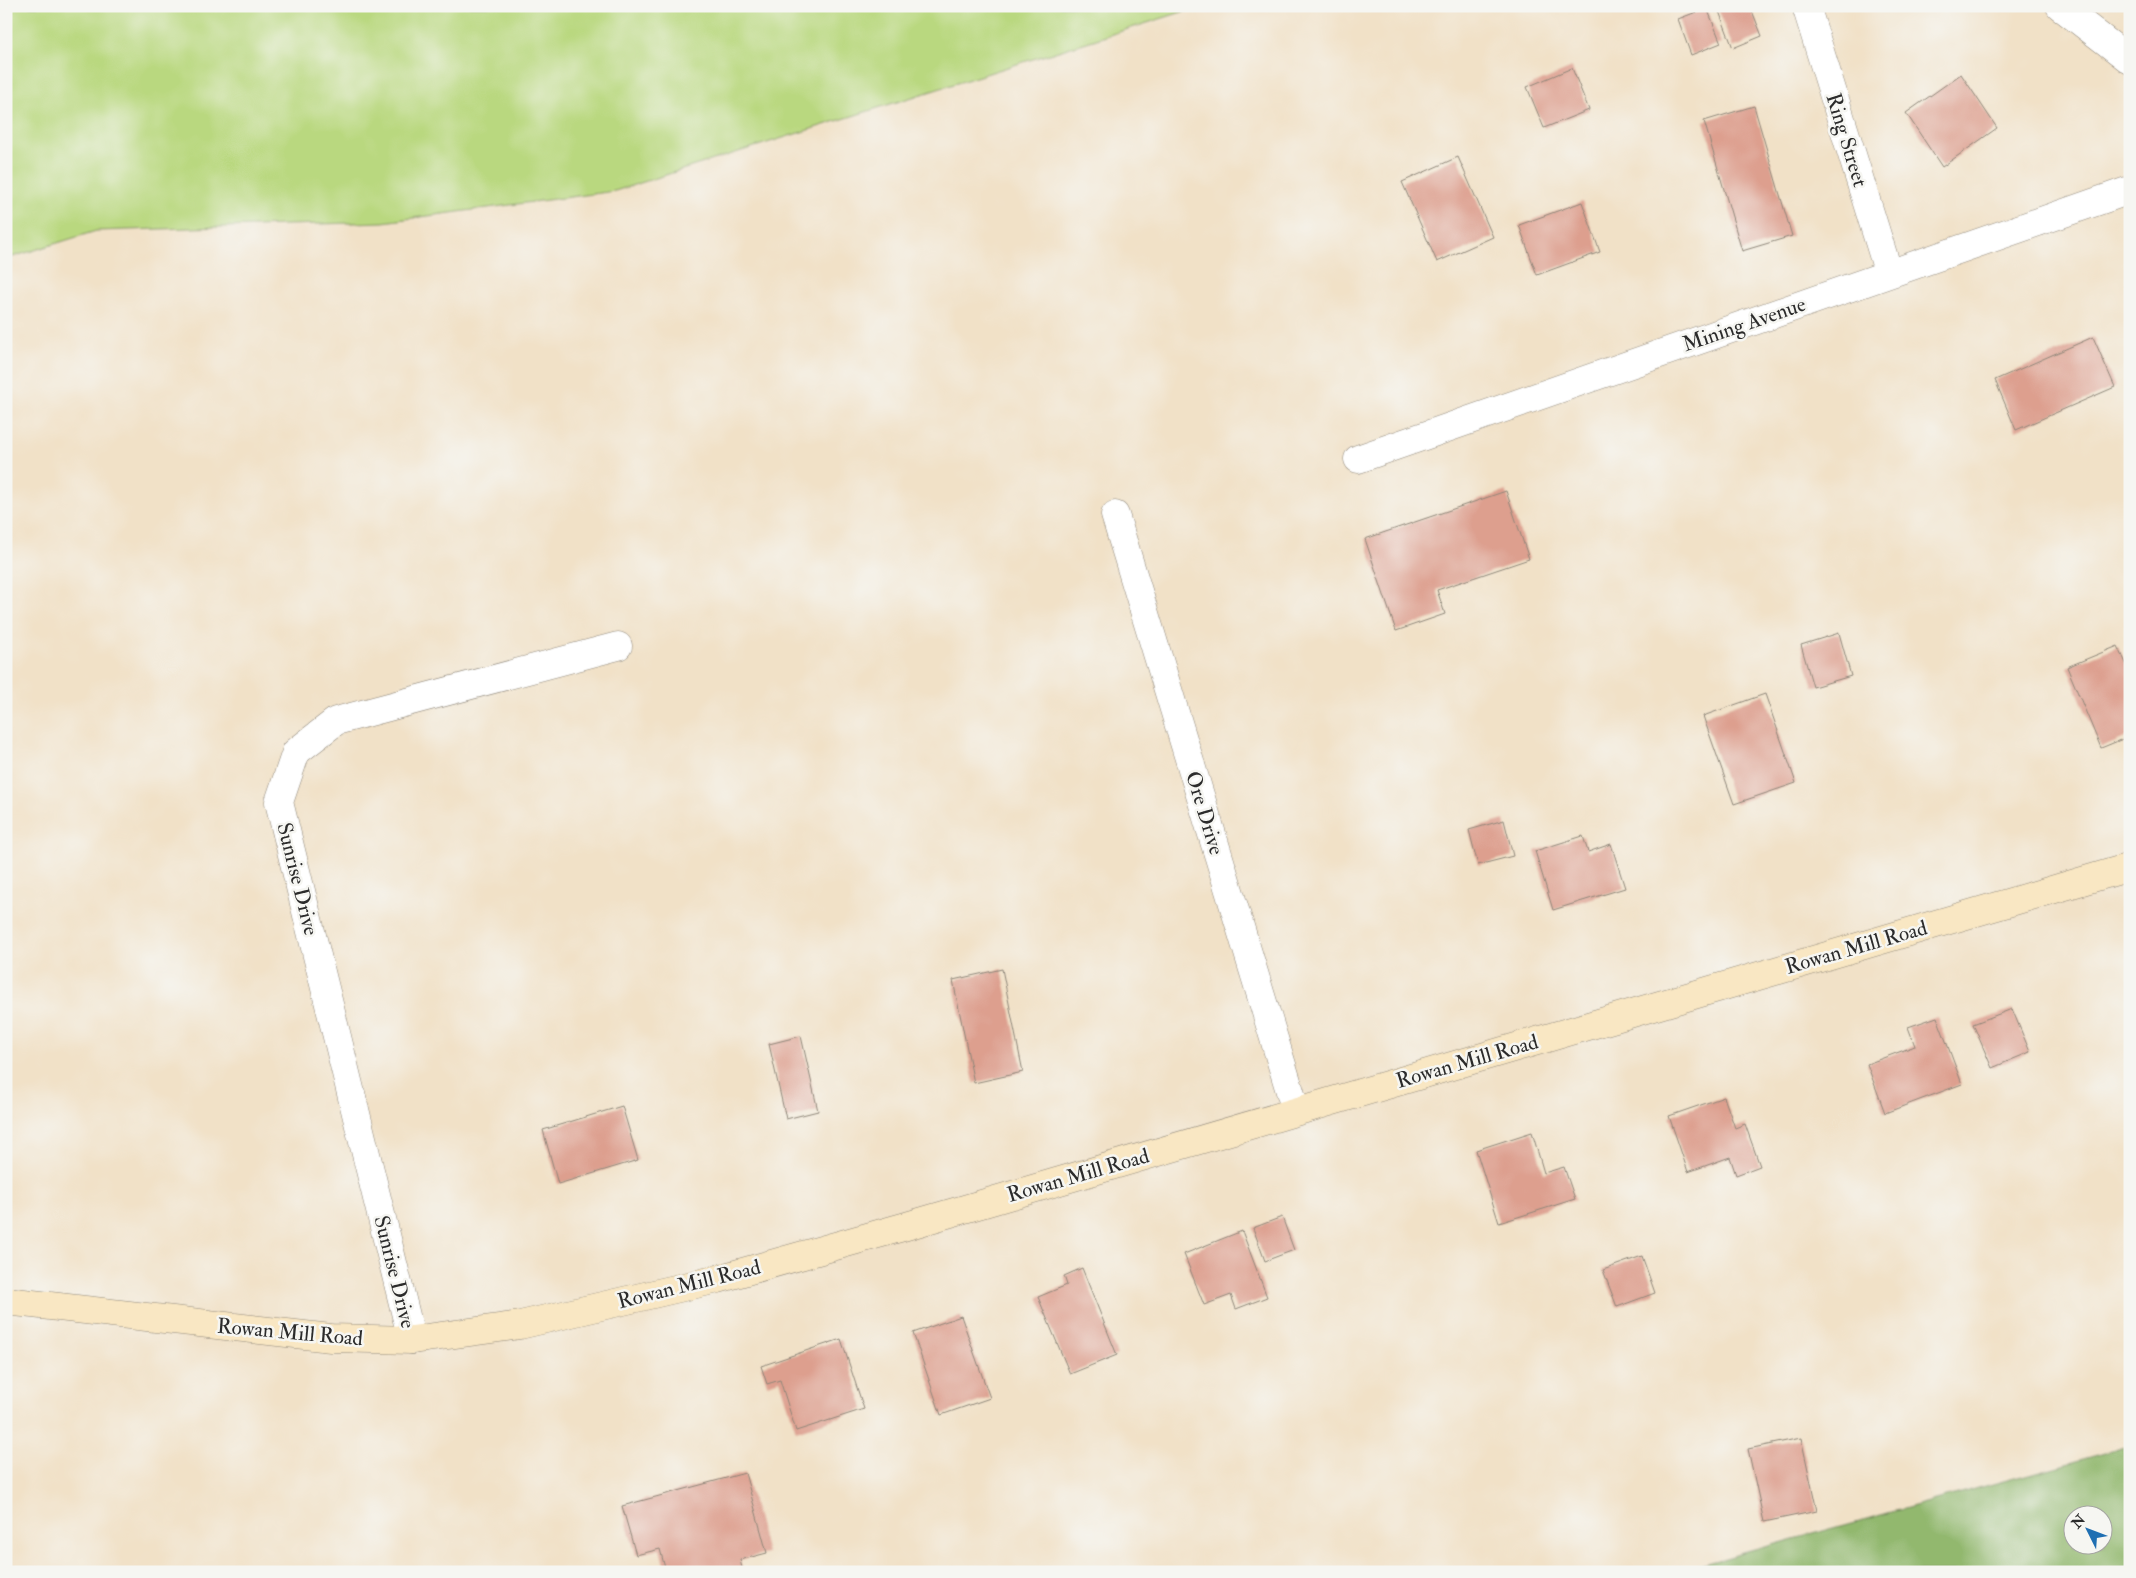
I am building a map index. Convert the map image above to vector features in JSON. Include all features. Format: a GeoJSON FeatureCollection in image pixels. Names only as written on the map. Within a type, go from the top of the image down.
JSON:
{"type":"FeatureCollection","features":[{"type":"Feature","properties":{"kind":"street","name":"Ring Street"},"geometry":{"type":"LineString","coordinates":[[1806,6],[1889,274]]}},
{"type":"Feature","properties":{"kind":"street"},"geometry":{"type":"LineString","coordinates":[[2060,6],[2130,60]]}},
{"type":"Feature","properties":{"kind":"street","name":"Mining Avenue"},"geometry":{"type":"LineString","coordinates":[[1358,459],[2130,190]]}},
{"type":"Feature","properties":{"kind":"street","name":"Ore Drive"},"geometry":{"type":"LineString","coordinates":[[1114,514],[1296,1111]]}},
{"type":"Feature","properties":{"kind":"street","name":"Sunrise Drive"},"geometry":{"type":"LineString","coordinates":[[412,1340],[278,802],[296,752],[336,721],[618,646]]}},
{"type":"Feature","properties":{"kind":"street","name":"Rowan Mill Road"},"geometry":{"type":"LineString","coordinates":[[6,1301],[331,1338],[412,1340],[520,1325],[718,1279],[2130,867]]}},
{"type":"Feature","properties":{"kind":"green space"},"geometry":{"type":"Polygon","coordinates":[[[6,6],[1201,6],[615,191],[383,222],[96,231],[6,259],[6,6]]]}},
{"type":"Feature","properties":{"kind":"green space"},"geometry":{"type":"Polygon","coordinates":[[[2130,1446],[2130,1572],[1675,1572],[2130,1446]]]}},
{"type":"Feature","properties":{"kind":"building"},"geometry":{"type":"Polygon","coordinates":[[[1717,6],[1750,6],[1762,36],[1733,48],[1717,6]]]}},
{"type":"Feature","properties":{"kind":"building"},"geometry":{"type":"Polygon","coordinates":[[[1707,8],[1721,43],[1691,55],[1678,19],[1707,8]]]}},
{"type":"Feature","properties":{"kind":"building"},"geometry":{"type":"Polygon","coordinates":[[[1572,68],[1589,110],[1544,128],[1527,87],[1572,68]]]}},
{"type":"Feature","properties":{"kind":"building"},"geometry":{"type":"Polygon","coordinates":[[[1961,74],[1997,128],[1942,167],[1906,113],[1961,74]]]}},
{"type":"Feature","properties":{"kind":"building"},"geometry":{"type":"Polygon","coordinates":[[[1754,106],[1792,236],[1742,251],[1704,121],[1754,106]]]}},
{"type":"Feature","properties":{"kind":"building"},"geometry":{"type":"Polygon","coordinates":[[[1458,157],[1493,237],[1437,262],[1402,182],[1458,157]]]}},
{"type":"Feature","properties":{"kind":"building"},"geometry":{"type":"Polygon","coordinates":[[[1582,202],[1600,252],[1537,275],[1519,225],[1582,202]]]}},
{"type":"Feature","properties":{"kind":"building"},"geometry":{"type":"Polygon","coordinates":[[[2093,337],[2115,387],[2016,430],[1995,380],[2093,337]]]}},
{"type":"Feature","properties":{"kind":"building"},"geometry":{"type":"Polygon","coordinates":[[[1506,491],[1529,559],[1437,590],[1445,614],[1396,631],[1365,539],[1506,491]]]}},
{"type":"Feature","properties":{"kind":"building"},"geometry":{"type":"Polygon","coordinates":[[[1839,633],[1851,676],[1813,687],[1801,645],[1839,633]]]}},
{"type":"Feature","properties":{"kind":"building"},"geometry":{"type":"Polygon","coordinates":[[[2118,646],[2130,672],[2130,736],[2101,748],[2067,667],[2118,646]]]}},
{"type":"Feature","properties":{"kind":"building"},"geometry":{"type":"Polygon","coordinates":[[[1765,694],[1796,783],[1734,804],[1703,716],[1765,694]]]}},
{"type":"Feature","properties":{"kind":"building"},"geometry":{"type":"Polygon","coordinates":[[[1504,820],[1513,856],[1478,865],[1469,830],[1504,820]]]}},
{"type":"Feature","properties":{"kind":"building"},"geometry":{"type":"Polygon","coordinates":[[[1583,836],[1588,852],[1611,844],[1625,888],[1553,910],[1535,851],[1583,836]]]}},
{"type":"Feature","properties":{"kind":"building"},"geometry":{"type":"Polygon","coordinates":[[[1002,969],[1023,1072],[974,1083],[953,980],[1002,969]]]}},
{"type":"Feature","properties":{"kind":"building"},"geometry":{"type":"Polygon","coordinates":[[[2012,1009],[2030,1052],[1992,1068],[1973,1024],[2012,1009]]]}},
{"type":"Feature","properties":{"kind":"building"},"geometry":{"type":"Polygon","coordinates":[[[1937,1017],[1962,1084],[1885,1113],[1867,1064],[1915,1046],[1908,1027],[1937,1017]]]}},
{"type":"Feature","properties":{"kind":"building"},"geometry":{"type":"Polygon","coordinates":[[[801,1036],[818,1111],[786,1119],[769,1044],[801,1036]]]}},
{"type":"Feature","properties":{"kind":"building"},"geometry":{"type":"Polygon","coordinates":[[[1724,1097],[1735,1128],[1745,1124],[1760,1166],[1736,1175],[1730,1157],[1688,1172],[1669,1116],[1724,1097]]]}},
{"type":"Feature","properties":{"kind":"building"},"geometry":{"type":"Polygon","coordinates":[[[622,1106],[638,1160],[558,1184],[543,1130],[622,1106]]]}},
{"type":"Feature","properties":{"kind":"building"},"geometry":{"type":"Polygon","coordinates":[[[1532,1132],[1544,1173],[1564,1167],[1575,1199],[1499,1223],[1476,1150],[1532,1132]]]}},
{"type":"Feature","properties":{"kind":"building"},"geometry":{"type":"Polygon","coordinates":[[[1282,1217],[1294,1250],[1265,1261],[1253,1228],[1282,1217]]]}},
{"type":"Feature","properties":{"kind":"building"},"geometry":{"type":"Polygon","coordinates":[[[1242,1231],[1267,1297],[1236,1309],[1231,1295],[1204,1305],[1184,1254],[1242,1231]]]}},
{"type":"Feature","properties":{"kind":"building"},"geometry":{"type":"Polygon","coordinates":[[[1642,1256],[1655,1293],[1617,1307],[1603,1270],[1642,1256]]]}},
{"type":"Feature","properties":{"kind":"building"},"geometry":{"type":"Polygon","coordinates":[[[1082,1268],[1117,1355],[1070,1374],[1038,1297],[1067,1285],[1064,1276],[1082,1268]]]}},
{"type":"Feature","properties":{"kind":"building"},"geometry":{"type":"Polygon","coordinates":[[[961,1316],[990,1398],[941,1415],[913,1333],[961,1316]]]}},
{"type":"Feature","properties":{"kind":"building"},"geometry":{"type":"Polygon","coordinates":[[[841,1339],[864,1409],[796,1431],[780,1380],[767,1384],[761,1366],[841,1339]]]}},
{"type":"Feature","properties":{"kind":"building"},"geometry":{"type":"Polygon","coordinates":[[[1801,1438],[1817,1511],[1764,1522],[1748,1449],[1801,1438]]]}},
{"type":"Feature","properties":{"kind":"building"},"geometry":{"type":"Polygon","coordinates":[[[745,1473],[767,1553],[740,1560],[743,1572],[666,1572],[660,1549],[636,1555],[622,1506],[745,1473]]]}}]}
